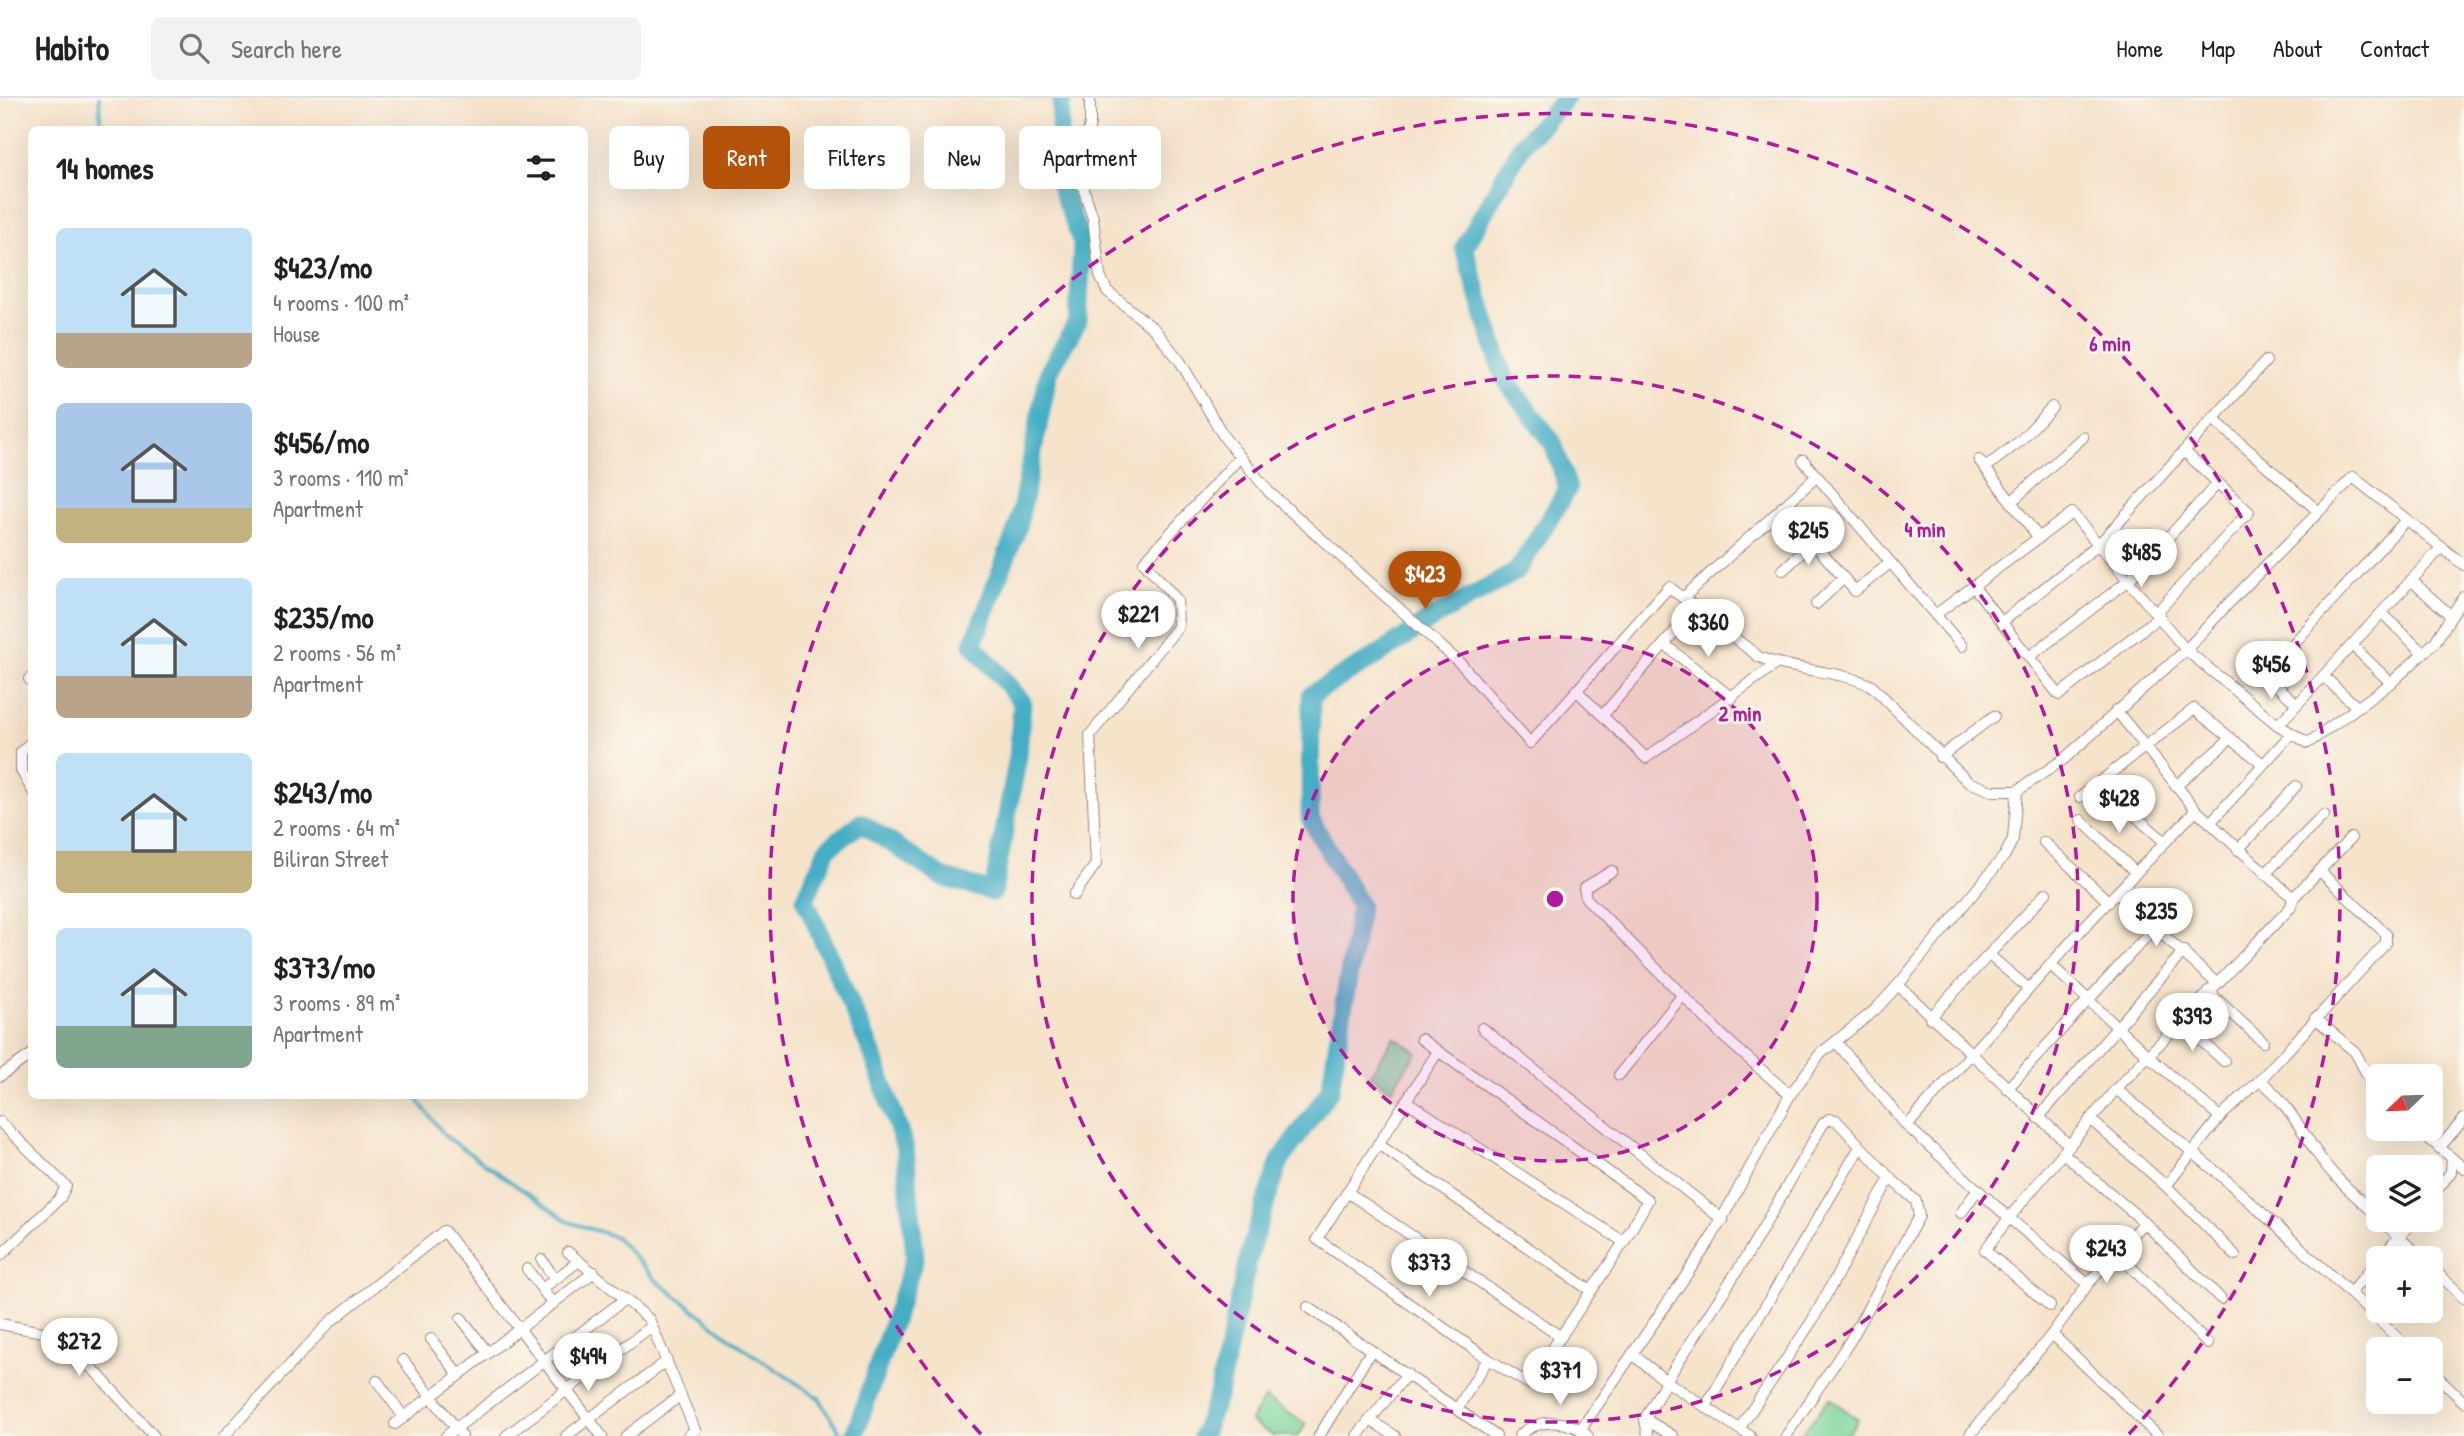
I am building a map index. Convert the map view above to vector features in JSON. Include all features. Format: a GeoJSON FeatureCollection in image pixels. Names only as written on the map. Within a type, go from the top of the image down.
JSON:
{"type":"FeatureCollection","features":[{"type":"Feature","properties":{"kind":"street"},"geometry":{"type":"LineString","coordinates":[[1090,98],[1090,124],[1082,156],[1081,181],[1093,218],[1100,276],[1107,291],[1154,330],[1180,361],[1224,437],[1269,492],[1462,664],[1530,743],[1669,587],[1759,657],[1776,664],[1857,678],[1872,686],[1940,757],[1968,782],[1992,791],[2017,792],[2064,759],[2186,650],[2353,477],[2405,521],[2464,565]]}},
{"type":"Feature","properties":{"kind":"street"},"geometry":{"type":"LineString","coordinates":[[2001,622],[2099,544],[2266,361]]}},
{"type":"Feature","properties":{"kind":"street"},"geometry":{"type":"LineString","coordinates":[[2039,538],[1982,464],[2020,441],[2052,407]]}},
{"type":"Feature","properties":{"kind":"street"},"geometry":{"type":"LineString","coordinates":[[2213,419],[2318,512]]}},
{"type":"Feature","properties":{"kind":"street"},"geometry":{"type":"LineString","coordinates":[[2011,502],[2083,437]]}},
{"type":"Feature","properties":{"kind":"street"},"geometry":{"type":"LineString","coordinates":[[1973,586],[2059,695],[2159,614],[2249,512],[2184,452]]}},
{"type":"Feature","properties":{"kind":"street"},"geometry":{"type":"LineString","coordinates":[[1074,895],[1096,864],[1090,736],[1178,627],[1177,600],[1144,562],[1240,457]]}},
{"type":"Feature","properties":{"kind":"street"},"geometry":{"type":"LineString","coordinates":[[1802,460],[1962,646]]}},
{"type":"Feature","properties":{"kind":"street"},"geometry":{"type":"LineString","coordinates":[[1683,598],[1816,477]]}},
{"type":"Feature","properties":{"kind":"street"},"geometry":{"type":"LineString","coordinates":[[2029,657],[2129,580],[2218,483]]}},
{"type":"Feature","properties":{"kind":"street"},"geometry":{"type":"LineString","coordinates":[[1782,507],[1855,591],[1890,563]]}},
{"type":"Feature","properties":{"kind":"street"},"geometry":{"type":"LineString","coordinates":[[1935,615],[2073,513],[2186,650],[2278,725],[2308,743],[2390,683],[2435,642],[2464,596]]}},
{"type":"Feature","properties":{"kind":"street"},"geometry":{"type":"LineString","coordinates":[[2297,704],[2265,675],[2405,521]]}},
{"type":"Feature","properties":{"kind":"street"},"geometry":{"type":"LineString","coordinates":[[1783,570],[1813,542]]}},
{"type":"Feature","properties":{"kind":"street"},"geometry":{"type":"LineString","coordinates":[[2278,725],[2441,548]]}},
{"type":"Feature","properties":{"kind":"street"},"geometry":{"type":"LineString","coordinates":[[1816,604],[1844,578]]}},
{"type":"Feature","properties":{"kind":"street"},"geometry":{"type":"LineString","coordinates":[[2411,580],[2450,615]]}},
{"type":"Feature","properties":{"kind":"street"},"geometry":{"type":"LineString","coordinates":[[1603,715],[1695,608]]}},
{"type":"Feature","properties":{"kind":"street"},"geometry":{"type":"LineString","coordinates":[[2382,613],[2421,652]]}},
{"type":"Feature","properties":{"kind":"street"},"geometry":{"type":"LineString","coordinates":[[1664,644],[1732,698]]}},
{"type":"Feature","properties":{"kind":"street"},"geometry":{"type":"LineString","coordinates":[[2352,645],[2390,683]]}},
{"type":"Feature","properties":{"kind":"street"},"geometry":{"type":"LineString","coordinates":[[1576,690],[1646,758],[1776,664]]}},
{"type":"Feature","properties":{"kind":"street"},"geometry":{"type":"LineString","coordinates":[[2323,676],[2356,706]]}},
{"type":"Feature","properties":{"kind":"street"},"geometry":{"type":"LineString","coordinates":[[2080,797],[2194,709],[2263,764]]}},
{"type":"Feature","properties":{"kind":"street"},"geometry":{"type":"LineString","coordinates":[[2116,710],[2196,810],[2293,898]]}},
{"type":"Feature","properties":{"kind":"street"},"geometry":{"type":"LineString","coordinates":[[1940,757],[1994,716]]}},
{"type":"Feature","properties":{"kind":"street"},"geometry":{"type":"LineString","coordinates":[[2210,824],[2291,734]]}},
{"type":"Feature","properties":{"kind":"street"},"geometry":{"type":"LineString","coordinates":[[2176,786],[2231,738]]}},
{"type":"Feature","properties":{"kind":"street"},"geometry":{"type":"LineString","coordinates":[[28,745],[22,752],[21,769],[28,782]]}},
{"type":"Feature","properties":{"kind":"street"},"geometry":{"type":"LineString","coordinates":[[2098,783],[2165,842]]}},
{"type":"Feature","properties":{"kind":"street"},"geometry":{"type":"LineString","coordinates":[[2238,850],[2296,786]]}},
{"type":"Feature","properties":{"kind":"street"},"geometry":{"type":"LineString","coordinates":[[1519,1436],[1543,1423],[1563,1423],[1585,1432],[1632,1354],[1723,1220],[1790,1095],[1820,1054],[1875,1010],[1898,985],[2005,855],[2013,839],[2017,792]]}},
{"type":"Feature","properties":{"kind":"street"},"geometry":{"type":"LineString","coordinates":[[1908,1126],[2029,989],[2196,810]]}},
{"type":"Feature","properties":{"kind":"street"},"geometry":{"type":"LineString","coordinates":[[2266,874],[2324,815]]}},
{"type":"Feature","properties":{"kind":"street"},"geometry":{"type":"LineString","coordinates":[[2081,821],[2136,873]]}},
{"type":"Feature","properties":{"kind":"street"},"geometry":{"type":"LineString","coordinates":[[2050,1306],[1985,1250],[2009,1217],[2116,1089],[2182,1023],[2215,982],[2291,907],[2293,898],[2351,838]]}},
{"type":"Feature","properties":{"kind":"street"},"geometry":{"type":"LineString","coordinates":[[2044,842],[2109,902]]}},
{"type":"Feature","properties":{"kind":"street"},"geometry":{"type":"LineString","coordinates":[[1612,871],[1584,888],[1586,898],[1682,996],[1790,1095]]}},
{"type":"Feature","properties":{"kind":"street"},"geometry":{"type":"LineString","coordinates":[[2166,1186],[2220,1117],[2260,1080],[2387,939],[2321,872]]}},
{"type":"Feature","properties":{"kind":"street"},"geometry":{"type":"LineString","coordinates":[[1930,1018],[2046,893]]}},
{"type":"Feature","properties":{"kind":"street"},"geometry":{"type":"LineString","coordinates":[[2117,893],[2184,951],[2215,982]]}},
{"type":"Feature","properties":{"kind":"street"},"geometry":{"type":"LineString","coordinates":[[2007,1089],[2155,927]]}},
{"type":"Feature","properties":{"kind":"street"},"geometry":{"type":"LineString","coordinates":[[2038,1118],[2184,951]]}},
{"type":"Feature","properties":{"kind":"street"},"geometry":{"type":"LineString","coordinates":[[1989,955],[2029,989]]}},
{"type":"Feature","properties":{"kind":"street"},"geometry":{"type":"LineString","coordinates":[[2051,965],[2148,1056],[2220,1117]]}},
{"type":"Feature","properties":{"kind":"street"},"geometry":{"type":"LineString","coordinates":[[1898,985],[2221,1298]]}},
{"type":"Feature","properties":{"kind":"street"},"geometry":{"type":"LineString","coordinates":[[2208,991],[2263,1042]]}},
{"type":"Feature","properties":{"kind":"street"},"geometry":{"type":"LineString","coordinates":[[1619,1075],[1682,996]]}},
{"type":"Feature","properties":{"kind":"street"},"geometry":{"type":"LineString","coordinates":[[2315,1018],[2355,1052],[2366,1073]]}},
{"type":"Feature","properties":{"kind":"street"},"geometry":{"type":"LineString","coordinates":[[2182,1023],[2224,1061]]}},
{"type":"Feature","properties":{"kind":"street"},"geometry":{"type":"LineString","coordinates":[[1482,1028],[1723,1220]]}},
{"type":"Feature","properties":{"kind":"street"},"geometry":{"type":"LineString","coordinates":[[1421,1039],[1437,1053],[1648,1200],[1624,1242],[1529,1384],[1488,1359],[1317,1239],[1437,1053]]}},
{"type":"Feature","properties":{"kind":"street"},"geometry":{"type":"LineString","coordinates":[[1836,1042],[1908,1126],[2088,1284]]}},
{"type":"Feature","properties":{"kind":"street"},"geometry":{"type":"LineString","coordinates":[[0,1076],[28,1057]]}},
{"type":"Feature","properties":{"kind":"street"},"geometry":{"type":"LineString","coordinates":[[2260,1080],[2284,1102],[2317,1154],[2366,1204]]}},
{"type":"Feature","properties":{"kind":"street"},"geometry":{"type":"LineString","coordinates":[[2116,1089],[2193,1153],[2396,1337]]}},
{"type":"Feature","properties":{"kind":"street"},"geometry":{"type":"LineString","coordinates":[[1406,1101],[1624,1242]]}},
{"type":"Feature","properties":{"kind":"street"},"geometry":{"type":"LineString","coordinates":[[1648,1436],[1645,1419],[1665,1381],[1746,1257],[1823,1124],[1829,1119],[1836,1120],[1890,1178],[1916,1201],[1919,1216],[1850,1341],[1786,1436]]}},
{"type":"Feature","properties":{"kind":"street"},"geometry":{"type":"LineString","coordinates":[[2090,1119],[2166,1186],[2235,1255]]}},
{"type":"Feature","properties":{"kind":"street"},"geometry":{"type":"LineString","coordinates":[[2440,1148],[2464,1119]]}},
{"type":"Feature","properties":{"kind":"street"},"geometry":{"type":"LineString","coordinates":[[0,1122],[66,1186],[60,1198],[0,1256]]}},
{"type":"Feature","properties":{"kind":"street"},"geometry":{"type":"LineString","coordinates":[[2432,1141],[2464,1168]]}},
{"type":"Feature","properties":{"kind":"street"},"geometry":{"type":"LineString","coordinates":[[1378,1144],[1591,1291]]}},
{"type":"Feature","properties":{"kind":"street"},"geometry":{"type":"LineString","coordinates":[[1706,1406],[1860,1147]]}},
{"type":"Feature","properties":{"kind":"street"},"geometry":{"type":"LineString","coordinates":[[2443,1182],[2451,1172],[2452,1158]]}},
{"type":"Feature","properties":{"kind":"street"},"geometry":{"type":"LineString","coordinates":[[1739,1429],[1811,1321],[1890,1178]]}},
{"type":"Feature","properties":{"kind":"street"},"geometry":{"type":"LineString","coordinates":[[1961,1213],[1978,1189]]}},
{"type":"Feature","properties":{"kind":"street"},"geometry":{"type":"LineString","coordinates":[[1347,1192],[1561,1337]]}},
{"type":"Feature","properties":{"kind":"street"},"geometry":{"type":"LineString","coordinates":[[1969,1436],[2052,1334],[2088,1284],[2144,1222]]}},
{"type":"Feature","properties":{"kind":"street"},"geometry":{"type":"LineString","coordinates":[[224,1436],[330,1322],[444,1231],[602,1436]]}},
{"type":"Feature","properties":{"kind":"street"},"geometry":{"type":"LineString","coordinates":[[2394,1232],[2408,1246]]}},
{"type":"Feature","properties":{"kind":"street"},"geometry":{"type":"LineString","coordinates":[[2391,1246],[2403,1232]]}},
{"type":"Feature","properties":{"kind":"street"},"geometry":{"type":"LineString","coordinates":[[2115,1251],[2208,1344]]}},
{"type":"Feature","properties":{"kind":"street"},"geometry":{"type":"LineString","coordinates":[[568,1252],[649,1319],[695,1430],[688,1436]]}},
{"type":"Feature","properties":{"kind":"street"},"geometry":{"type":"LineString","coordinates":[[542,1260],[555,1279]]}},
{"type":"Feature","properties":{"kind":"street"},"geometry":{"type":"LineString","coordinates":[[542,1289],[579,1261]]}},
{"type":"Feature","properties":{"kind":"street"},"geometry":{"type":"LineString","coordinates":[[527,1269],[553,1304]]}},
{"type":"Feature","properties":{"kind":"street"},"geometry":{"type":"LineString","coordinates":[[377,1381],[400,1420],[594,1272]]}},
{"type":"Feature","properties":{"kind":"street"},"geometry":{"type":"LineString","coordinates":[[2350,1293],[2366,1275]]}},
{"type":"Feature","properties":{"kind":"street"},"geometry":{"type":"LineString","coordinates":[[2443,1278],[2464,1298]]}},
{"type":"Feature","properties":{"kind":"street"},"geometry":{"type":"LineString","coordinates":[[446,1436],[459,1432],[545,1360],[625,1299]]}},
{"type":"Feature","properties":{"kind":"street"},"geometry":{"type":"LineString","coordinates":[[1308,1307],[1496,1436]]}},
{"type":"Feature","properties":{"kind":"street"},"geometry":{"type":"LineString","coordinates":[[461,1318],[488,1353]]}},
{"type":"Feature","properties":{"kind":"street"},"geometry":{"type":"LineString","coordinates":[[0,1324],[48,1333],[94,1370],[154,1436]]}},
{"type":"Feature","properties":{"kind":"street"},"geometry":{"type":"LineString","coordinates":[[506,1436],[652,1326]]}},
{"type":"Feature","properties":{"kind":"street"},"geometry":{"type":"LineString","coordinates":[[2052,1334],[2158,1436]]}},
{"type":"Feature","properties":{"kind":"street"},"geometry":{"type":"LineString","coordinates":[[431,1339],[459,1375]]}},
{"type":"Feature","properties":{"kind":"street"},"geometry":{"type":"LineString","coordinates":[[1319,1436],[1371,1351]]}},
{"type":"Feature","properties":{"kind":"street"},"geometry":{"type":"LineString","coordinates":[[1632,1354],[1665,1381],[1750,1436]]}},
{"type":"Feature","properties":{"kind":"street"},"geometry":{"type":"LineString","coordinates":[[1457,1409],[1488,1359]]}},
{"type":"Feature","properties":{"kind":"street"},"geometry":{"type":"LineString","coordinates":[[403,1360],[459,1432]]}},
{"type":"Feature","properties":{"kind":"street"},"geometry":{"type":"LineString","coordinates":[[566,1436],[667,1361]]}},
{"type":"Feature","properties":{"kind":"street"},"geometry":{"type":"LineString","coordinates":[[1357,1436],[1407,1374]]}},
{"type":"Feature","properties":{"kind":"street"},"geometry":{"type":"LineString","coordinates":[[2443,1382],[2464,1402]]}},
{"type":"Feature","properties":{"kind":"street"},"geometry":{"type":"LineString","coordinates":[[626,1436],[681,1395]]}},
{"type":"Feature","properties":{"kind":"street"},"geometry":{"type":"LineString","coordinates":[[1645,1419],[1673,1436]]}},
{"type":"Feature","properties":{"kind":"street"},"geometry":{"type":"LineString","coordinates":[[1370,1420],[1395,1436]]}},
{"type":"Feature","properties":{"kind":"green space"},"geometry":{"type":"Polygon","coordinates":[[[1394,1037],[1417,1052],[1391,1090],[1370,1075],[1394,1037]]]}},
{"type":"Feature","properties":{"kind":"green space"},"geometry":{"type":"Polygon","coordinates":[[[1265,1398],[1306,1424],[1298,1436],[1273,1436],[1250,1421],[1265,1398]]]}},
{"type":"Feature","properties":{"kind":"green space"},"geometry":{"type":"Polygon","coordinates":[[[1830,1398],[1858,1420],[1846,1436],[1800,1436],[1830,1398]]]}},
{"type":"Feature","properties":{"kind":"waterway"},"geometry":{"type":"LineString","coordinates":[[99,98],[101,126]]}},
{"type":"Feature","properties":{"kind":"waterway"},"geometry":{"type":"LineString","coordinates":[[854,1436],[915,1257],[905,1148],[873,1055],[805,900],[827,849],[861,823],[942,877],[993,892],[1018,756],[1022,702],[973,644],[1018,526],[1049,371],[1078,321],[1082,243],[1057,177],[1062,98]]}},
{"type":"Feature","properties":{"kind":"waterway"},"geometry":{"type":"LineString","coordinates":[[1202,1436],[1218,1394],[1252,1243],[1280,1161],[1330,1090],[1360,906],[1310,818],[1311,695],[1430,620],[1517,571],[1568,489],[1553,443],[1504,378],[1464,248],[1522,145],[1566,98]]}},
{"type":"Feature","properties":{"kind":"waterway"},"geometry":{"type":"LineString","coordinates":[[417,1099],[445,1136],[569,1222],[616,1237],[657,1281],[742,1347],[819,1398],[842,1436]]}}]}
